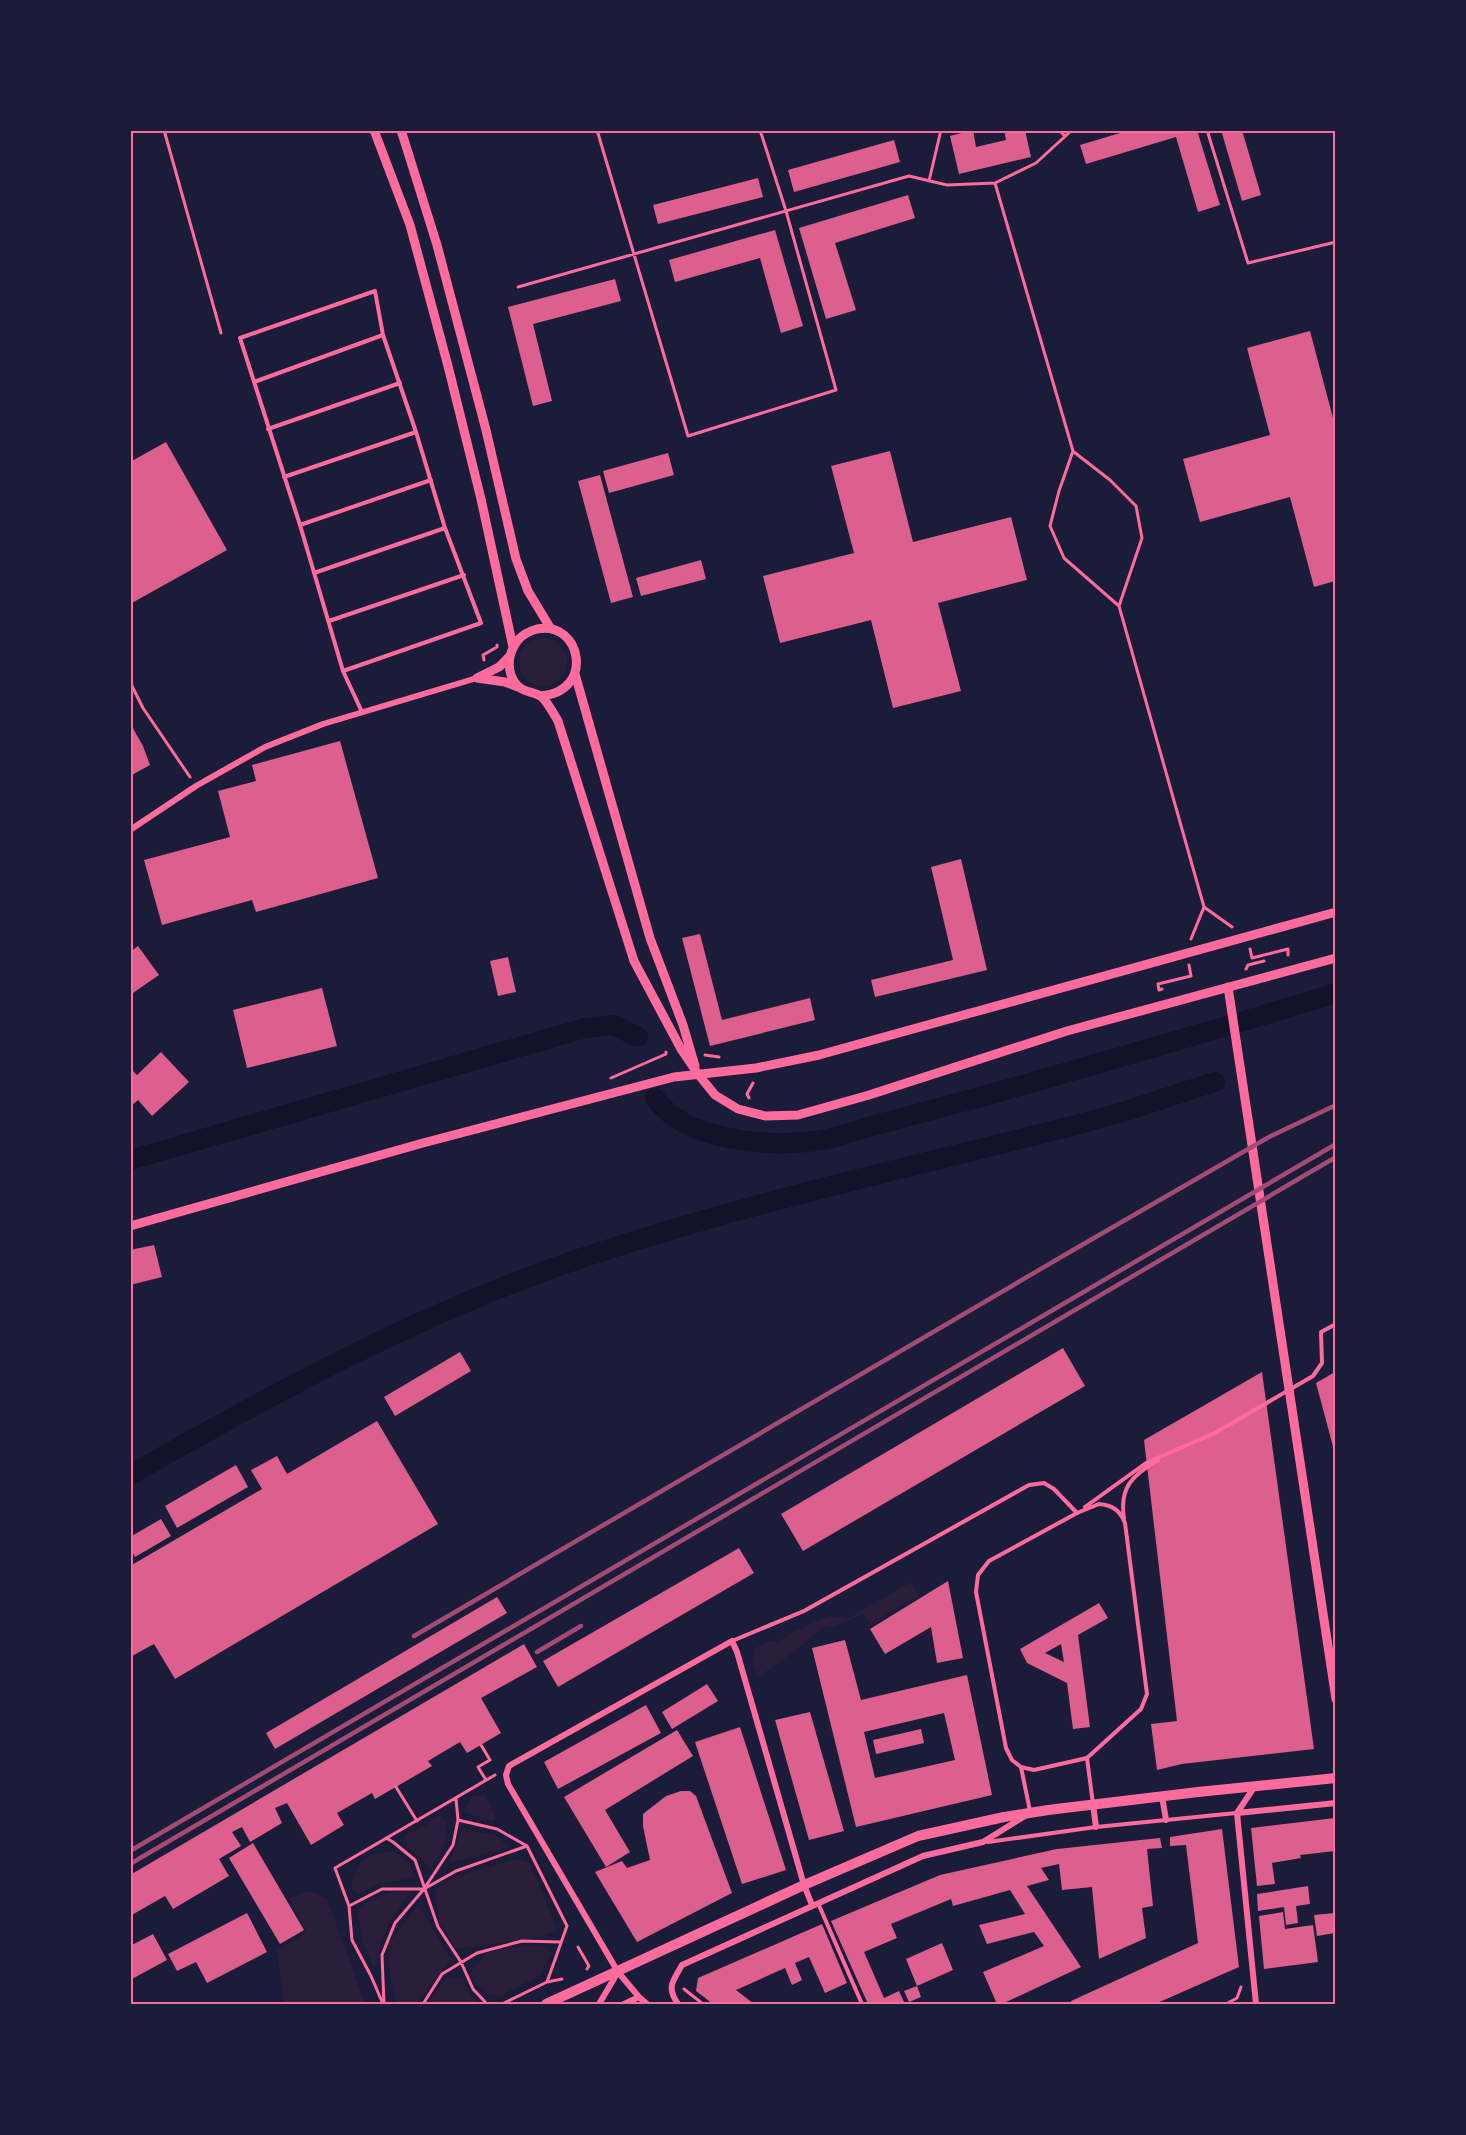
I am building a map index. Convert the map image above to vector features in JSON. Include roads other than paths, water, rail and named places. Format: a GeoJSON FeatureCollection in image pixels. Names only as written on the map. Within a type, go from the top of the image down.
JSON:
{"type":"FeatureCollection","features":[{"type":"Feature","properties":{"kind":"main road"},"geometry":{"type":"LineString","coordinates":[[546,2004],[918,1836],[1031,1812],[1335,1778]]}},
{"type":"Feature","properties":{"kind":"street"},"geometry":{"type":"LineString","coordinates":[[374,130],[410,225],[448,366],[481,499],[513,647]]}},
{"type":"Feature","properties":{"kind":"street"},"geometry":{"type":"LineString","coordinates":[[401,130],[437,245],[486,430],[516,559],[528,591],[551,629]]}},
{"type":"Feature","properties":{"kind":"street"},"geometry":{"type":"LineString","coordinates":[[130,830],[196,786],[265,747],[362,712],[477,678],[499,667],[509,657],[519,638],[529,631],[540,628],[562,633],[576,651],[578,662],[575,674],[562,691],[552,695],[541,696],[506,682],[477,678]]}},
{"type":"Feature","properties":{"kind":"street"},"geometry":{"type":"LineString","coordinates":[[509,657],[512,675],[523,690]]}},
{"type":"Feature","properties":{"kind":"street"},"geometry":{"type":"LineString","coordinates":[[575,674],[651,938],[683,1025],[698,1074]]}},
{"type":"Feature","properties":{"kind":"street"},"geometry":{"type":"LineString","coordinates":[[541,696],[558,721],[634,961],[670,1030],[698,1074],[715,1095],[738,1109],[765,1116],[798,1115],[869,1095],[1067,1031],[1335,958]]}},
{"type":"Feature","properties":{"kind":"street"},"geometry":{"type":"LineString","coordinates":[[130,1226],[564,1105],[674,1077],[756,1068],[819,1055],[1335,912]]}},
{"type":"Feature","properties":{"kind":"street"},"geometry":{"type":"LineString","coordinates":[[1228,987],[1335,1699]]}},
{"type":"Feature","properties":{"kind":"street"},"geometry":{"type":"LineString","coordinates":[[647,2004],[618,1972],[508,1784],[506,1775],[510,1766],[732,1641],[804,1886],[815,1904]]}},
{"type":"Feature","properties":{"kind":"street"},"geometry":{"type":"LineString","coordinates":[[1256,1786],[1237,1813],[1256,2004]]}},
{"type":"Feature","properties":{"kind":"street"},"geometry":{"type":"LineString","coordinates":[[1162,1796],[1166,1820]]}},
{"type":"Feature","properties":{"kind":"street"},"geometry":{"type":"LineString","coordinates":[[1237,1813],[1335,1803]]}},
{"type":"Feature","properties":{"kind":"street"},"geometry":{"type":"LineString","coordinates":[[1093,1804],[1096,1827]]}},
{"type":"Feature","properties":{"kind":"street"},"geometry":{"type":"LineString","coordinates":[[678,2004],[672,1996],[671,1983],[682,1965],[922,1856],[983,1842],[1031,1812]]}},
{"type":"Feature","properties":{"kind":"street"},"geometry":{"type":"LineString","coordinates":[[599,2004],[618,1972]]}},
{"type":"Feature","properties":{"kind":"street"},"geometry":{"type":"LineString","coordinates":[[624,2004],[639,1997]]}},
{"type":"Feature","properties":{"kind":"lane"},"geometry":{"type":"LineString","coordinates":[[343,671],[481,623],[445,528],[383,335],[375,291],[240,338],[300,525],[343,671],[362,712]]}},
{"type":"Feature","properties":{"kind":"lane"},"geometry":{"type":"LineString","coordinates":[[254,382],[383,335]]}},
{"type":"Feature","properties":{"kind":"lane"},"geometry":{"type":"LineString","coordinates":[[268,429],[400,383]]}},
{"type":"Feature","properties":{"kind":"lane"},"geometry":{"type":"LineString","coordinates":[[284,477],[416,432]]}},
{"type":"Feature","properties":{"kind":"lane"},"geometry":{"type":"LineString","coordinates":[[300,525],[431,480]]}},
{"type":"Feature","properties":{"kind":"lane"},"geometry":{"type":"LineString","coordinates":[[314,573],[445,528]]}},
{"type":"Feature","properties":{"kind":"lane"},"geometry":{"type":"LineString","coordinates":[[328,621],[464,575]]}},
{"type":"Feature","properties":{"kind":"lane"},"geometry":{"type":"LineString","coordinates":[[1077,1513],[1146,1463],[1215,1433],[1313,1376],[1322,1363],[1321,1332],[1335,1324]]}},
{"type":"Feature","properties":{"kind":"lane"},"geometry":{"type":"LineString","coordinates":[[1125,1523],[1117,1510],[1106,1504],[1099,1504],[1077,1513],[989,1561],[978,1575],[975,1592],[1006,1748],[1012,1760],[1021,1767],[1034,1770],[1087,1758],[1141,1709],[1147,1694],[1125,1523],[1121,1501],[1130,1483],[1144,1468],[1174,1450]]}},
{"type":"Feature","properties":{"kind":"lane"},"geometry":{"type":"LineString","coordinates":[[732,1641],[804,1611],[1029,1485],[1044,1483],[1063,1497],[1077,1513]]}},
{"type":"Feature","properties":{"kind":"lane"},"geometry":{"type":"LineString","coordinates":[[1087,1758],[1093,1804]]}},
{"type":"Feature","properties":{"kind":"lane"},"geometry":{"type":"LineString","coordinates":[[1021,1767],[1031,1812]]}},
{"type":"Feature","properties":{"kind":"lane"},"geometry":{"type":"LineString","coordinates":[[983,1842],[1096,1827],[1237,1813]]}},
{"type":"Feature","properties":{"kind":"lane"},"geometry":{"type":"LineString","coordinates":[[815,1904],[862,2004]]}},
{"type":"Feature","properties":{"kind":"waterway"},"geometry":{"type":"LineString","coordinates":[[655,1098],[686,1124],[728,1138],[774,1143],[822,1140],[991,1094],[1336,993]]}},
{"type":"Feature","properties":{"kind":"waterway"},"geometry":{"type":"LineString","coordinates":[[130,1160],[585,1028],[614,1025],[638,1037]]}},
{"type":"Feature","properties":{"kind":"waterway"},"geometry":{"type":"LineString","coordinates":[[130,1475],[345,1358],[512,1283],[615,1247],[706,1220],[1093,1120],[1215,1082]]}},
{"type":"Feature","properties":{"kind":"railway"},"geometry":{"type":"LineString","coordinates":[[414,1636],[1269,1137],[1336,1105]]}},
{"type":"Feature","properties":{"kind":"railway"},"geometry":{"type":"LineString","coordinates":[[130,1851],[1336,1144]]}},
{"type":"Feature","properties":{"kind":"railway"},"geometry":{"type":"LineString","coordinates":[[130,1864],[1336,1157]]}},
{"type":"Feature","properties":{"kind":"railway"},"geometry":{"type":"LineString","coordinates":[[537,1652],[581,1626]]}}]}
